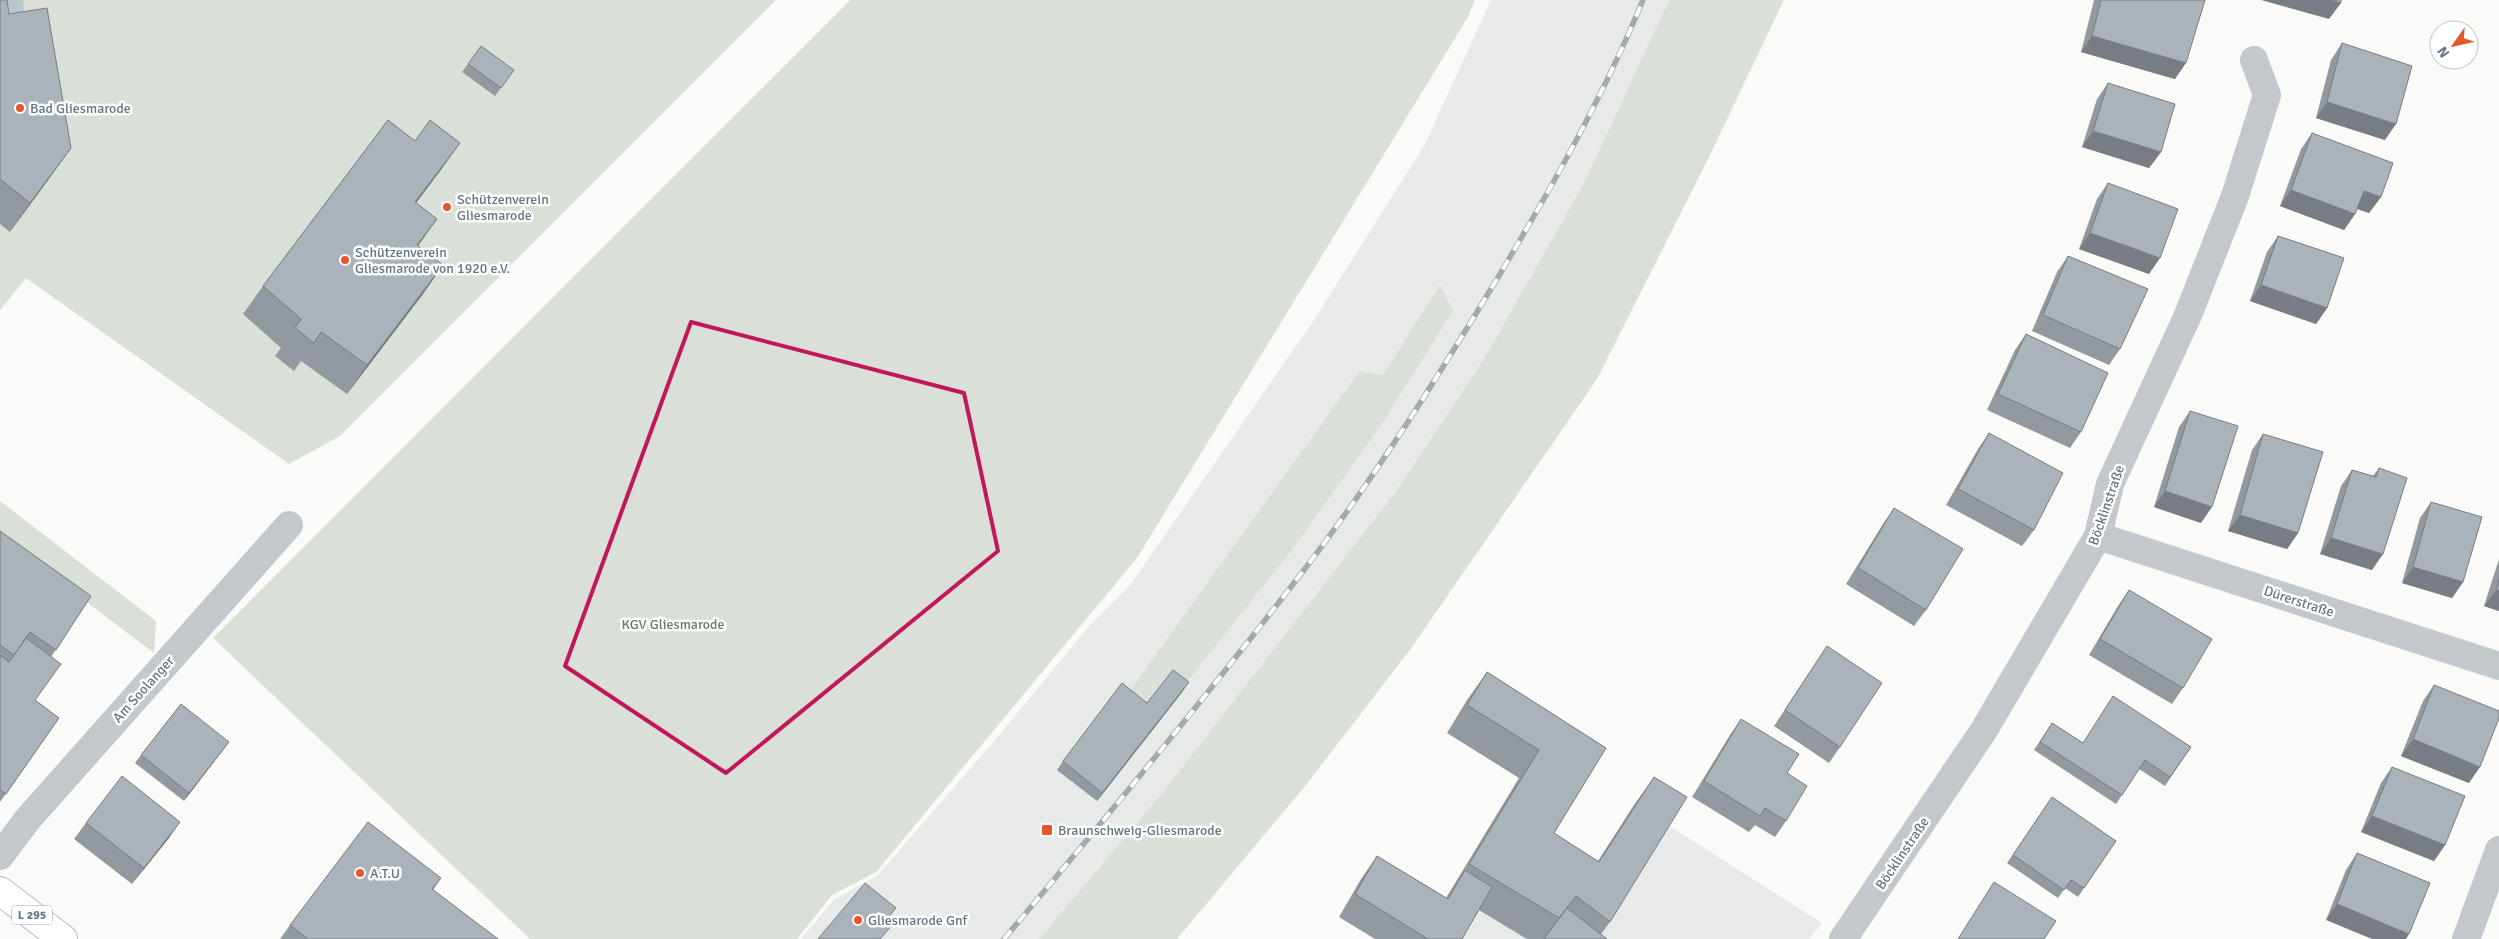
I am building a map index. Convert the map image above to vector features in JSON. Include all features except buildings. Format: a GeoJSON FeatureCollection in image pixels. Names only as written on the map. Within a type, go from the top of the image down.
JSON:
{"type":"FeatureCollection","features":[{"type":"Feature","properties":{"kind":"main road","name":"L 295"},"geometry":{"type":"LineString","coordinates":[[0,891],[63,939]]}},
{"type":"Feature","properties":{"kind":"street","name":"Böcklinstraße"},"geometry":{"type":"LineString","coordinates":[[1843,939],[1984,730],[2098,536],[2110,484],[2188,315],[2235,196],[2267,95],[2254,60]]}},
{"type":"Feature","properties":{"kind":"street","name":"Am Soolanger"},"geometry":{"type":"LineString","coordinates":[[0,856],[27,820],[289,525]]}},
{"type":"Feature","properties":{"kind":"street","name":"Dürerstraße"},"geometry":{"type":"LineString","coordinates":[[2098,536],[2499,666]]}},
{"type":"Feature","properties":{"kind":"street"},"geometry":{"type":"LineString","coordinates":[[2466,939],[2499,850]]}},
{"type":"Feature","properties":{"kind":"highlighted area"},"geometry":{"type":"Polygon","coordinates":[[[691,322],[964,393],[998,551],[726,773],[565,666],[691,322]]]}},
{"type":"Feature","properties":{"kind":"shaded area"},"geometry":{"type":"Polygon","coordinates":[[[0,0],[23,0],[25,18],[0,29],[0,0]]]}},
{"type":"Feature","properties":{"kind":"shaded area"},"geometry":{"type":"Polygon","coordinates":[[[1491,0],[1669,0],[1584,183],[1485,357],[1394,494],[1162,793],[1039,939],[801,939],[834,899],[877,876],[990,746],[1091,624],[1131,584],[1314,320],[1424,146],[1491,0]]]}},
{"type":"Feature","properties":{"kind":"shaded area"},"geometry":{"type":"Polygon","coordinates":[[[1634,805],[1822,923],[1809,939],[1460,939],[1476,910],[1580,891],[1634,805]]]}},
{"type":"Feature","properties":{"kind":"green space"},"geometry":{"type":"Polygon","coordinates":[[[0,0],[776,0],[340,436],[289,464],[26,278],[0,310],[0,0]]]}},
{"type":"Feature","properties":{"kind":"green space","name":"KGV Gliesmarode"},"geometry":{"type":"Polygon","coordinates":[[[850,0],[1475,0],[1468,17],[1137,558],[876,872],[832,895],[797,939],[530,939],[213,638],[850,0]]]}},
{"type":"Feature","properties":{"kind":"green space"},"geometry":{"type":"Polygon","coordinates":[[[1669,0],[1784,0],[1709,157],[1597,379],[1412,647],[1306,785],[1177,939],[1039,939],[1162,793],[1394,494],[1485,357],[1584,183],[1669,0]]]}},
{"type":"Feature","properties":{"kind":"green space"},"geometry":{"type":"Polygon","coordinates":[[[1440,285],[1453,311],[1379,428],[1294,547],[1155,722],[1124,699],[1359,372],[1383,375],[1440,285]]]}},
{"type":"Feature","properties":{"kind":"green space"},"geometry":{"type":"Polygon","coordinates":[[[0,501],[156,621],[154,653],[0,537],[0,501]]]}},
{"type":"Feature","properties":{"kind":"railway"},"geometry":{"type":"LineString","coordinates":[[1004,939],[1231,664],[1331,534],[1382,462],[1454,350],[1539,207],[1595,105],[1643,0]]}},
{"type":"Feature","properties":{"kind":"place","name":"Bad Gliesmarode"},"geometry":{"type":"Point","coordinates":[20,108]}},
{"type":"Feature","properties":{"kind":"place","name":"Schützenverein Gliesmarode"},"geometry":{"type":"Point","coordinates":[447,207]}},
{"type":"Feature","properties":{"kind":"place","name":"Schützenverein Gliesmarode von 1920 e.V."},"geometry":{"type":"Point","coordinates":[345,260]}},
{"type":"Feature","properties":{"kind":"place","name":"Braunschweig-Gliesmarode"},"geometry":{"type":"Point","coordinates":[1047,830]}},
{"type":"Feature","properties":{"kind":"place","name":"A.T.U"},"geometry":{"type":"Point","coordinates":[360,873]}},
{"type":"Feature","properties":{"kind":"place","name":"Gliesmarode Gnf"},"geometry":{"type":"Point","coordinates":[858,920]}}]}
